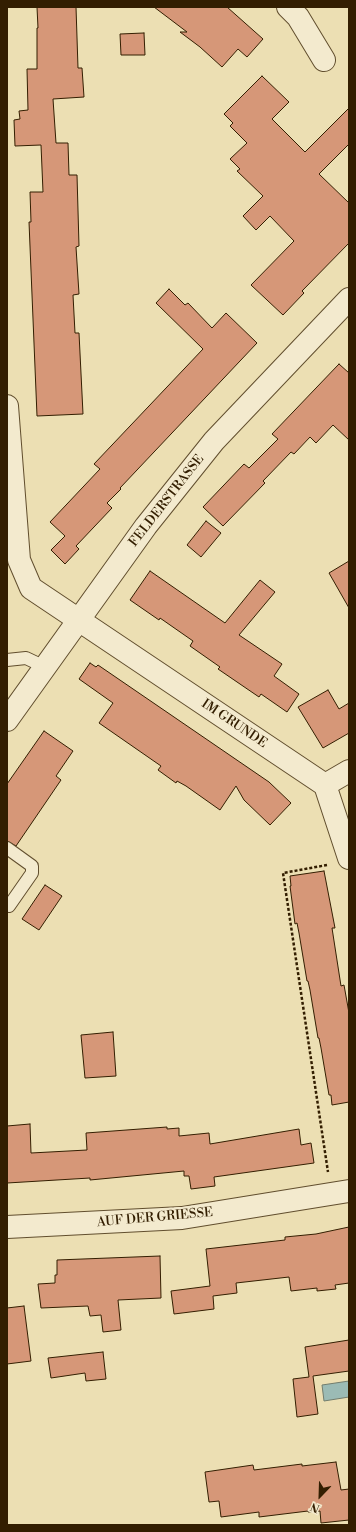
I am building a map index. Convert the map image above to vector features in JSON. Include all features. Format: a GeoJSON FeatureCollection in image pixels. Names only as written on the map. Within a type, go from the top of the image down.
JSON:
{"type":"FeatureCollection","features":[{"type":"Feature","properties":{"kind":"street"},"geometry":{"type":"LineString","coordinates":[[288,7],[298,17],[324,60]]}},
{"type":"Feature","properties":{"kind":"street","name":"FELDERSTRASSE"},"geometry":{"type":"LineString","coordinates":[[7,720],[146,526],[214,441],[349,299]]}},
{"type":"Feature","properties":{"kind":"street","name":"IM GRUNDE"},"geometry":{"type":"LineString","coordinates":[[7,406],[19,560],[31,588],[325,785]]}},
{"type":"Feature","properties":{"kind":"street"},"geometry":{"type":"LineString","coordinates":[[342,861],[325,785],[349,771]]}},
{"type":"Feature","properties":{"kind":"street","name":"AUF DER GRIESSE"},"geometry":{"type":"LineString","coordinates":[[7,1227],[182,1218],[340,1193]]}},
{"type":"Feature","properties":{"kind":"lane"},"geometry":{"type":"LineString","coordinates":[[7,660],[26,658],[45,667]]}},
{"type":"Feature","properties":{"kind":"lane"},"geometry":{"type":"LineString","coordinates":[[7,848],[32,866],[32,873],[9,906]]}},
{"type":"Feature","properties":{"kind":"path"},"geometry":{"type":"LineString","coordinates":[[340,1193],[283,873],[342,861]]}},
{"type":"Feature","properties":{"kind":"water"},"geometry":{"type":"Polygon","coordinates":[[[349,1381],[349,1397],[324,1401],[322,1385],[349,1381]]]}},
{"type":"Feature","properties":{"kind":"building"},"geometry":{"type":"Polygon","coordinates":[[[37,7],[76,7],[78,68],[82,68],[84,97],[53,99],[56,143],[68,143],[69,175],[77,175],[79,246],[76,247],[79,294],[73,295],[75,333],[79,333],[83,414],[37,416],[29,222],[31,222],[30,192],[43,192],[41,145],[15,146],[14,120],[20,119],[19,111],[28,110],[27,69],[37,69],[37,7]]]}},
{"type":"Feature","properties":{"kind":"building"},"geometry":{"type":"Polygon","coordinates":[[[154,7],[227,7],[263,39],[247,57],[238,49],[222,67],[200,47],[180,32],[187,32],[154,7]]]}},
{"type":"Feature","properties":{"kind":"building"},"geometry":{"type":"Polygon","coordinates":[[[144,33],[145,55],[121,55],[120,34],[144,33]]]}},
{"type":"Feature","properties":{"kind":"building"},"geometry":{"type":"Polygon","coordinates":[[[262,76],[289,102],[272,119],[305,152],[349,108],[349,144],[319,174],[349,203],[349,243],[302,291],[304,293],[283,315],[251,285],[294,241],[270,216],[256,230],[243,216],[263,196],[237,171],[240,169],[230,159],[247,143],[230,126],[233,123],[224,114],[262,76]]]}},
{"type":"Feature","properties":{"kind":"building"},"geometry":{"type":"Polygon","coordinates":[[[169,289],[185,305],[188,303],[212,328],[226,313],[257,343],[120,488],[121,489],[107,503],[112,508],[76,546],[79,549],[65,564],[51,550],[65,536],[50,522],[100,469],[94,464],[203,349],[156,303],[169,289]]]}},
{"type":"Feature","properties":{"kind":"building"},"geometry":{"type":"Polygon","coordinates":[[[339,364],[349,373],[349,440],[333,425],[316,443],[310,437],[294,454],[291,452],[263,481],[265,483],[223,526],[203,507],[244,464],[249,468],[278,439],[272,434],[339,364]]]}},
{"type":"Feature","properties":{"kind":"building"},"geometry":{"type":"Polygon","coordinates":[[[206,521],[221,533],[201,557],[187,545],[206,521]]]}},
{"type":"Feature","properties":{"kind":"building"},"geometry":{"type":"Polygon","coordinates":[[[349,561],[349,608],[329,573],[349,561]]]}},
{"type":"Feature","properties":{"kind":"building"},"geometry":{"type":"Polygon","coordinates":[[[150,571],[225,623],[260,580],[275,592],[239,635],[282,664],[274,676],[299,694],[287,712],[261,694],[259,697],[218,669],[220,667],[190,646],[193,641],[160,618],[159,620],[130,600],[150,571]]]}},
{"type":"Feature","properties":{"kind":"building"},"geometry":{"type":"Polygon","coordinates":[[[90,663],[96,667],[98,665],[269,782],[291,803],[270,825],[244,800],[236,786],[220,810],[186,786],[177,781],[176,783],[158,770],[161,766],[99,723],[113,703],[79,679],[90,663]]]}},
{"type":"Feature","properties":{"kind":"building"},"geometry":{"type":"Polygon","coordinates":[[[328,690],[339,709],[349,703],[349,733],[323,748],[298,707],[328,690]]]}},
{"type":"Feature","properties":{"kind":"building"},"geometry":{"type":"Polygon","coordinates":[[[44,731],[73,751],[56,776],[61,780],[16,846],[7,841],[7,784],[44,731]]]}},
{"type":"Feature","properties":{"kind":"building"},"geometry":{"type":"Polygon","coordinates":[[[324,871],[335,928],[332,928],[341,986],[344,985],[349,1013],[349,1102],[332,1105],[297,923],[295,924],[290,886],[290,876],[324,871]]]}},
{"type":"Feature","properties":{"kind":"building"},"geometry":{"type":"Polygon","coordinates":[[[45,885],[62,896],[39,930],[22,919],[45,885]]]}},
{"type":"Feature","properties":{"kind":"building"},"geometry":{"type":"Polygon","coordinates":[[[113,1032],[116,1076],[85,1078],[81,1035],[113,1032]]]}},
{"type":"Feature","properties":{"kind":"building"},"geometry":{"type":"Polygon","coordinates":[[[30,1124],[31,1153],[87,1150],[86,1133],[167,1127],[167,1129],[179,1128],[179,1136],[209,1133],[210,1144],[299,1129],[301,1145],[311,1143],[314,1163],[214,1177],[215,1186],[191,1189],[189,1176],[184,1176],[184,1171],[90,1180],[90,1178],[7,1183],[7,1126],[30,1124]]]}},
{"type":"Feature","properties":{"kind":"building"},"geometry":{"type":"Polygon","coordinates":[[[349,1227],[349,1283],[335,1285],[336,1289],[317,1291],[317,1288],[291,1291],[289,1277],[236,1283],[237,1293],[213,1296],[214,1309],[174,1314],[171,1291],[210,1286],[206,1249],[285,1240],[285,1237],[316,1234],[349,1227]]]}},
{"type":"Feature","properties":{"kind":"building"},"geometry":{"type":"Polygon","coordinates":[[[160,1256],[161,1298],[118,1300],[121,1330],[103,1332],[101,1315],[90,1316],[88,1306],[41,1308],[38,1284],[55,1283],[55,1275],[57,1275],[57,1260],[160,1256]]]}},
{"type":"Feature","properties":{"kind":"building"},"geometry":{"type":"Polygon","coordinates":[[[24,1306],[31,1361],[7,1364],[7,1308],[24,1306]]]}},
{"type":"Feature","properties":{"kind":"building"},"geometry":{"type":"Polygon","coordinates":[[[349,1340],[349,1371],[313,1376],[318,1414],[297,1417],[293,1379],[309,1377],[305,1347],[349,1340]]]}},
{"type":"Feature","properties":{"kind":"building"},"geometry":{"type":"Polygon","coordinates":[[[103,1352],[106,1379],[86,1381],[85,1373],[51,1378],[48,1358],[103,1352]]]}},
{"type":"Feature","properties":{"kind":"building"},"geometry":{"type":"Polygon","coordinates":[[[336,1462],[341,1490],[349,1489],[349,1520],[321,1523],[320,1511],[259,1517],[259,1512],[221,1517],[219,1501],[209,1502],[205,1472],[253,1465],[254,1470],[302,1464],[302,1466],[336,1462]]]}}]}
